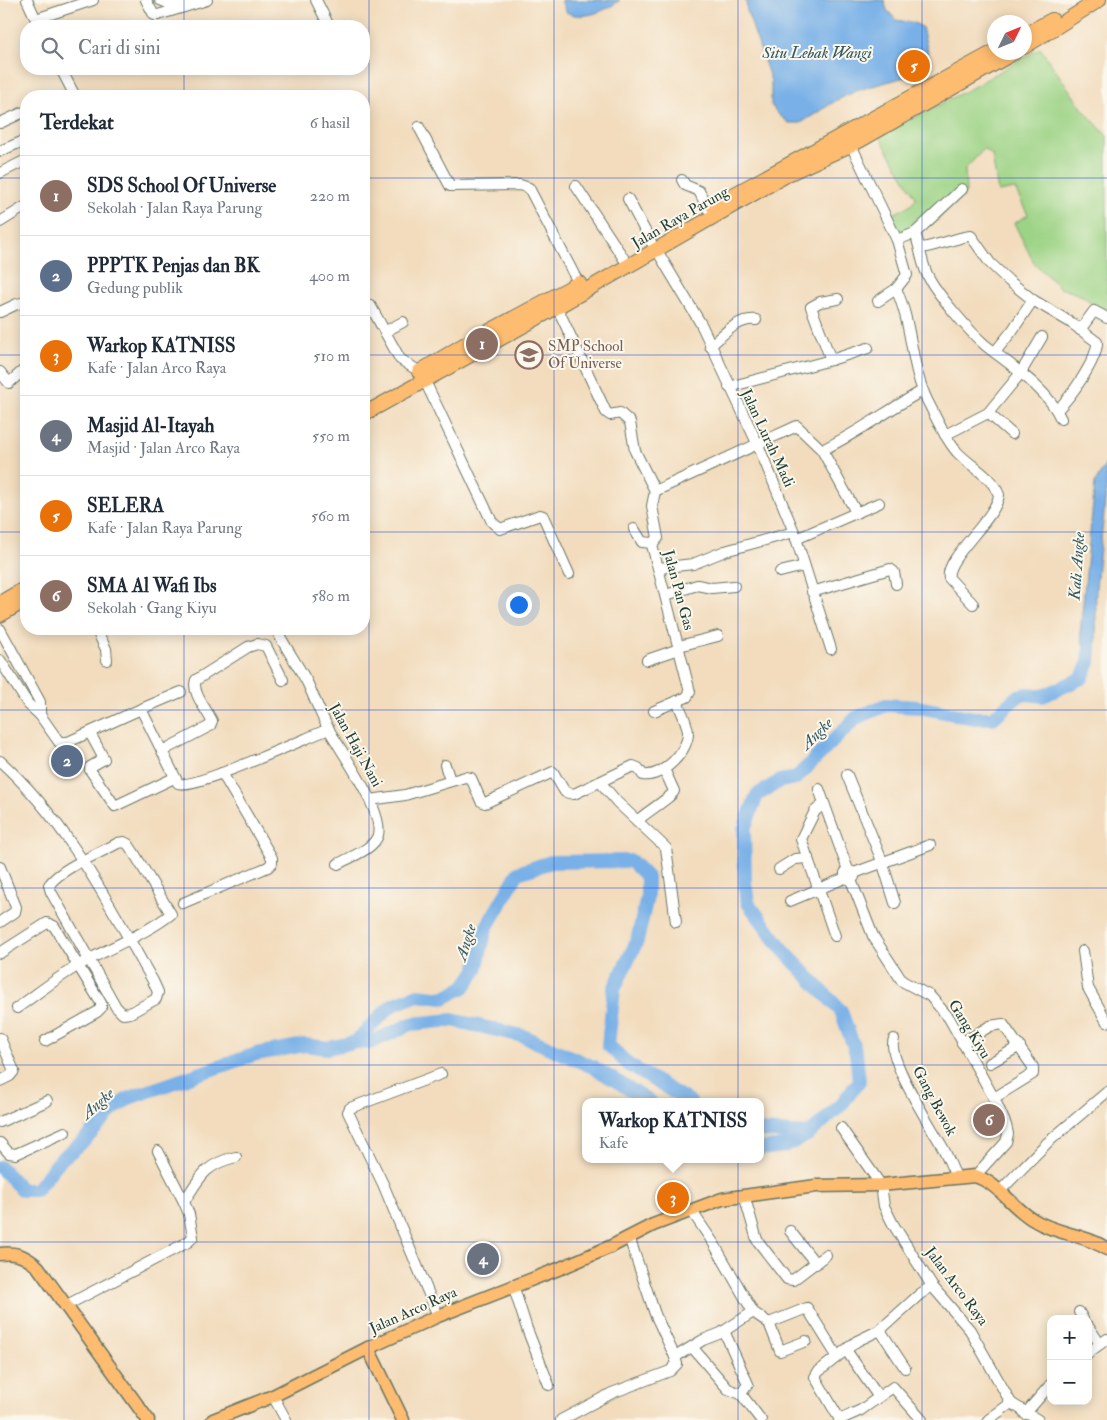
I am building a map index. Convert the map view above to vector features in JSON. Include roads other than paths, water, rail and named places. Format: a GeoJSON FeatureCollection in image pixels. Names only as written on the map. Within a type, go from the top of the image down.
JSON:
{"type":"FeatureCollection","features":[{"type":"Feature","properties":{"kind":"highway"},"geometry":{"type":"LineString","coordinates":[[1032,30],[1084,0]]}},
{"type":"Feature","properties":{"kind":"highway"},"geometry":{"type":"LineString","coordinates":[[1032,42],[1099,0]]}},
{"type":"Feature","properties":{"kind":"highway","name":"Jalan Raya Parung"},"geometry":{"type":"LineString","coordinates":[[370,410],[422,375],[578,284],[624,259],[653,246],[987,56]]}},
{"type":"Feature","properties":{"kind":"highway","name":"Jalan Raya Parung"},"geometry":{"type":"LineString","coordinates":[[370,400],[557,307],[708,209],[851,145],[1001,60]]}},
{"type":"Feature","properties":{"kind":"highway"},"geometry":{"type":"LineString","coordinates":[[0,603],[20,591]]}},
{"type":"Feature","properties":{"kind":"highway"},"geometry":{"type":"LineString","coordinates":[[0,615],[20,603]]}},
{"type":"Feature","properties":{"kind":"main road","name":"Jalan Arco Raya"},"geometry":{"type":"LineString","coordinates":[[212,1420],[274,1396],[368,1348],[438,1316],[569,1264],[691,1210],[732,1196],[816,1186],[881,1185],[956,1176],[975,1176],[983,1178],[1000,1191],[1018,1210],[1035,1221],[1095,1241],[1107,1249]]}},
{"type":"Feature","properties":{"kind":"main road"},"geometry":{"type":"LineString","coordinates":[[0,1254],[13,1252],[25,1256],[38,1267],[148,1420]]}},
{"type":"Feature","properties":{"kind":"main road"},"geometry":{"type":"LineString","coordinates":[[368,1348],[403,1420]]}},
{"type":"Feature","properties":{"kind":"street"},"geometry":{"type":"LineString","coordinates":[[27,0],[37,20]]}},
{"type":"Feature","properties":{"kind":"street"},"geometry":{"type":"LineString","coordinates":[[45,20],[93,0]]}},
{"type":"Feature","properties":{"kind":"street"},"geometry":{"type":"LineString","coordinates":[[146,0],[154,15],[158,16],[207,0]]}},
{"type":"Feature","properties":{"kind":"street"},"geometry":{"type":"LineString","coordinates":[[160,0],[172,5],[185,0]]}},
{"type":"Feature","properties":{"kind":"street"},"geometry":{"type":"LineString","coordinates":[[316,0],[326,20]]}},
{"type":"Feature","properties":{"kind":"street"},"geometry":{"type":"LineString","coordinates":[[64,75],[71,90]]}},
{"type":"Feature","properties":{"kind":"street"},"geometry":{"type":"LineString","coordinates":[[0,123],[20,114]]}},
{"type":"Feature","properties":{"kind":"street"},"geometry":{"type":"LineString","coordinates":[[419,128],[450,186],[520,185],[529,188],[578,284]]}},
{"type":"Feature","properties":{"kind":"street"},"geometry":{"type":"LineString","coordinates":[[0,151],[20,143]]}},
{"type":"Feature","properties":{"kind":"street"},"geometry":{"type":"LineString","coordinates":[[851,145],[897,240],[907,275],[896,289],[878,301]]}},
{"type":"Feature","properties":{"kind":"street"},"geometry":{"type":"LineString","coordinates":[[0,173],[20,163]]}},
{"type":"Feature","properties":{"kind":"street"},"geometry":{"type":"LineString","coordinates":[[682,180],[685,185],[700,191],[708,209]]}},
{"type":"Feature","properties":{"kind":"street"},"geometry":{"type":"LineString","coordinates":[[576,186],[624,259]]}},
{"type":"Feature","properties":{"kind":"street"},"geometry":{"type":"LineString","coordinates":[[897,240],[915,233],[962,188]]}},
{"type":"Feature","properties":{"kind":"street","name":"Jalan Lurah Madi"},"geometry":{"type":"LineString","coordinates":[[628,199],[653,246],[701,324],[729,387],[758,445],[763,473],[795,536],[831,649]]}},
{"type":"Feature","properties":{"kind":"street"},"geometry":{"type":"LineString","coordinates":[[0,222],[20,210]]}},
{"type":"Feature","properties":{"kind":"street"},"geometry":{"type":"LineString","coordinates":[[915,233],[929,278],[962,320],[986,345],[1042,392],[1059,414],[1098,344],[1080,330],[1033,300],[997,270],[974,238],[969,235],[950,243],[921,248]]}},
{"type":"Feature","properties":{"kind":"street"},"geometry":{"type":"LineString","coordinates":[[896,289],[903,304],[922,391],[945,435],[969,464],[993,484],[999,495],[994,509],[953,562],[948,573],[949,578],[974,604]]}},
{"type":"Feature","properties":{"kind":"street"},"geometry":{"type":"LineString","coordinates":[[831,360],[811,307],[820,302],[838,299]]}},
{"type":"Feature","properties":{"kind":"street"},"geometry":{"type":"LineString","coordinates":[[995,352],[1033,300]]}},
{"type":"Feature","properties":{"kind":"street"},"geometry":{"type":"LineString","coordinates":[[0,312],[20,303]]}},
{"type":"Feature","properties":{"kind":"street"},"geometry":{"type":"LineString","coordinates":[[370,305],[400,359],[422,375],[492,522],[500,529],[506,529],[540,515],[542,516],[546,520],[569,574]]}},
{"type":"Feature","properties":{"kind":"street","name":"Jalan Pan Gas"},"geometry":{"type":"LineString","coordinates":[[557,307],[606,412],[610,415],[620,413],[630,422],[635,451],[655,491],[652,506],[658,538],[652,543],[690,692],[687,697],[677,702]]}},
{"type":"Feature","properties":{"kind":"street"},"geometry":{"type":"LineString","coordinates":[[1080,330],[1094,311],[1107,318]]}},
{"type":"Feature","properties":{"kind":"street"},"geometry":{"type":"LineString","coordinates":[[710,346],[740,322],[748,319],[756,320]]}},
{"type":"Feature","properties":{"kind":"street"},"geometry":{"type":"LineString","coordinates":[[386,331],[403,322]]}},
{"type":"Feature","properties":{"kind":"street"},"geometry":{"type":"LineString","coordinates":[[945,435],[988,413],[1020,374],[1042,337]]}},
{"type":"Feature","properties":{"kind":"street"},"geometry":{"type":"LineString","coordinates":[[729,387],[831,360],[868,348]]}},
{"type":"Feature","properties":{"kind":"street"},"geometry":{"type":"LineString","coordinates":[[0,372],[8,383],[20,373]]}},
{"type":"Feature","properties":{"kind":"street"},"geometry":{"type":"LineString","coordinates":[[822,450],[882,418],[896,405],[922,391]]}},
{"type":"Feature","properties":{"kind":"street"},"geometry":{"type":"LineString","coordinates":[[988,413],[1012,434]]}},
{"type":"Feature","properties":{"kind":"street"},"geometry":{"type":"LineString","coordinates":[[655,491],[797,426],[822,450],[856,512]]}},
{"type":"Feature","properties":{"kind":"street"},"geometry":{"type":"LineString","coordinates":[[659,568],[693,564],[725,551],[795,536],[880,503]]}},
{"type":"Feature","properties":{"kind":"street"},"geometry":{"type":"LineString","coordinates":[[634,528],[642,542],[652,543]]}},
{"type":"Feature","properties":{"kind":"street"},"geometry":{"type":"LineString","coordinates":[[780,572],[804,566]]}},
{"type":"Feature","properties":{"kind":"street"},"geometry":{"type":"LineString","coordinates":[[812,592],[890,569],[894,572],[896,584]]}},
{"type":"Feature","properties":{"kind":"street"},"geometry":{"type":"LineString","coordinates":[[666,595],[697,585],[712,588],[734,586]]}},
{"type":"Feature","properties":{"kind":"street"},"geometry":{"type":"LineString","coordinates":[[0,629],[40,702],[40,715]]}},
{"type":"Feature","properties":{"kind":"street"},"geometry":{"type":"LineString","coordinates":[[99,635],[106,649],[107,660]]}},
{"type":"Feature","properties":{"kind":"street","name":"Jalan Haji Nani"},"geometry":{"type":"LineString","coordinates":[[279,635],[307,683],[329,729],[370,800],[378,834],[375,841],[359,853],[338,864]]}},
{"type":"Feature","properties":{"kind":"street"},"geometry":{"type":"LineString","coordinates":[[647,660],[718,636]]}},
{"type":"Feature","properties":{"kind":"street"},"geometry":{"type":"LineString","coordinates":[[162,751],[210,726],[212,722],[194,684],[196,680],[248,647],[257,644],[266,646],[282,680]]}},
{"type":"Feature","properties":{"kind":"street"},"geometry":{"type":"LineString","coordinates":[[0,660],[28,704],[40,715],[59,742],[66,742],[90,733],[181,692]]}},
{"type":"Feature","properties":{"kind":"street"},"geometry":{"type":"LineString","coordinates":[[21,691],[32,686]]}},
{"type":"Feature","properties":{"kind":"street"},"geometry":{"type":"LineString","coordinates":[[370,800],[405,795],[468,776],[471,778],[481,800],[485,803],[553,772],[565,792],[569,794],[574,794],[601,783],[634,766],[645,776],[664,769],[677,756],[688,736],[687,727],[677,702],[654,711]]}},
{"type":"Feature","properties":{"kind":"street"},"geometry":{"type":"LineString","coordinates":[[141,710],[174,778],[182,785],[222,773],[329,729]]}},
{"type":"Feature","properties":{"kind":"street"},"geometry":{"type":"LineString","coordinates":[[90,733],[104,759],[90,770],[114,806],[174,778]]}},
{"type":"Feature","properties":{"kind":"street"},"geometry":{"type":"LineString","coordinates":[[0,761],[44,810],[84,862],[129,939],[156,986],[156,1000],[130,1013],[123,1014],[116,1007],[90,959],[50,892],[49,885],[59,874],[84,862],[118,843],[124,842],[128,844],[171,914],[129,939],[90,959],[78,966],[17,1008]]}},
{"type":"Feature","properties":{"kind":"street"},"geometry":{"type":"LineString","coordinates":[[446,765],[450,780]]}},
{"type":"Feature","properties":{"kind":"street"},"geometry":{"type":"LineString","coordinates":[[637,821],[651,808],[672,795],[674,791],[664,769]]}},
{"type":"Feature","properties":{"kind":"street"},"geometry":{"type":"LineString","coordinates":[[183,904],[268,867],[272,863],[272,858],[222,773]]}},
{"type":"Feature","properties":{"kind":"street"},"geometry":{"type":"LineString","coordinates":[[847,775],[882,861],[895,903]]}},
{"type":"Feature","properties":{"kind":"street"},"geometry":{"type":"LineString","coordinates":[[601,783],[666,848],[676,922]]}},
{"type":"Feature","properties":{"kind":"street","name":"Gang Kiyu"},"geometry":{"type":"LineString","coordinates":[[819,789],[866,922],[873,936],[902,981],[930,996],[941,1008],[994,1098],[1006,1126],[1008,1134],[1006,1142],[975,1176]]}},
{"type":"Feature","properties":{"kind":"street"},"geometry":{"type":"LineString","coordinates":[[795,859],[801,840],[815,811],[824,804]]}},
{"type":"Feature","properties":{"kind":"street"},"geometry":{"type":"LineString","coordinates":[[801,840],[835,936]]}},
{"type":"Feature","properties":{"kind":"street"},"geometry":{"type":"LineString","coordinates":[[790,901],[882,861],[930,845]]}},
{"type":"Feature","properties":{"kind":"street"},"geometry":{"type":"LineString","coordinates":[[779,869],[795,859],[808,858]]}},
{"type":"Feature","properties":{"kind":"street"},"geometry":{"type":"LineString","coordinates":[[0,867],[16,907],[15,912],[0,922]]}},
{"type":"Feature","properties":{"kind":"street"},"geometry":{"type":"LineString","coordinates":[[0,953],[47,923],[54,926],[101,1003],[101,1008],[45,1041]]}},
{"type":"Feature","properties":{"kind":"street"},"geometry":{"type":"LineString","coordinates":[[1083,951],[1088,988],[1107,1022]]}},
{"type":"Feature","properties":{"kind":"street"},"geometry":{"type":"LineString","coordinates":[[962,1043],[998,1023],[1004,1024],[1009,1028],[1034,1067],[1032,1074],[994,1098]]}},
{"type":"Feature","properties":{"kind":"street"},"geometry":{"type":"LineString","coordinates":[[0,1038],[14,1071],[10,1076],[0,1081]]}},
{"type":"Feature","properties":{"kind":"street","name":"Gang Bewok"},"geometry":{"type":"LineString","coordinates":[[894,1039],[893,1050],[900,1069],[956,1176]]}},
{"type":"Feature","properties":{"kind":"street"},"geometry":{"type":"LineString","coordinates":[[990,1063],[1020,1046]]}},
{"type":"Feature","properties":{"kind":"street"},"geometry":{"type":"LineString","coordinates":[[438,1316],[383,1184],[348,1112],[350,1108],[441,1074]]}},
{"type":"Feature","properties":{"kind":"street"},"geometry":{"type":"LineString","coordinates":[[1000,1191],[1047,1143],[1107,1092]]}},
{"type":"Feature","properties":{"kind":"street"},"geometry":{"type":"LineString","coordinates":[[0,1122],[47,1100]]}},
{"type":"Feature","properties":{"kind":"street"},"geometry":{"type":"LineString","coordinates":[[841,1128],[881,1185]]}},
{"type":"Feature","properties":{"kind":"street"},"geometry":{"type":"LineString","coordinates":[[0,1142],[9,1153],[16,1154],[65,1132]]}},
{"type":"Feature","properties":{"kind":"street"},"geometry":{"type":"LineString","coordinates":[[65,1306],[188,1242],[193,1237],[184,1202],[158,1151]]}},
{"type":"Feature","properties":{"kind":"street"},"geometry":{"type":"LineString","coordinates":[[184,1202],[202,1174],[217,1162],[236,1157]]}},
{"type":"Feature","properties":{"kind":"street","name":"Jalan Arco Raya"},"geometry":{"type":"LineString","coordinates":[[881,1185],[887,1214],[932,1286],[970,1330],[1011,1403],[1025,1414],[1038,1420]]}},
{"type":"Feature","properties":{"kind":"street"},"geometry":{"type":"LineString","coordinates":[[744,1195],[757,1240],[787,1279],[793,1280],[826,1255]]}},
{"type":"Feature","properties":{"kind":"street"},"geometry":{"type":"LineString","coordinates":[[691,1210],[714,1244],[754,1312],[769,1323],[780,1351],[806,1341]]}},
{"type":"Feature","properties":{"kind":"street"},"geometry":{"type":"LineString","coordinates":[[790,1231],[816,1264]]}},
{"type":"Feature","properties":{"kind":"street"},"geometry":{"type":"LineString","coordinates":[[562,1420],[612,1393],[670,1372],[678,1364],[655,1314],[629,1237]]}},
{"type":"Feature","properties":{"kind":"street"},"geometry":{"type":"LineString","coordinates":[[513,1285],[549,1385]]}},
{"type":"Feature","properties":{"kind":"street"},"geometry":{"type":"LineString","coordinates":[[922,1420],[896,1389],[890,1388],[861,1410],[839,1420],[815,1377],[822,1367],[880,1330],[920,1294],[932,1286]]}},
{"type":"Feature","properties":{"kind":"street"},"geometry":{"type":"LineString","coordinates":[[769,1323],[807,1308],[837,1356]]}},
{"type":"Feature","properties":{"kind":"street"},"geometry":{"type":"LineString","coordinates":[[675,1357],[724,1331],[754,1312]]}},
{"type":"Feature","properties":{"kind":"street"},"geometry":{"type":"LineString","coordinates":[[880,1330],[905,1368]]}},
{"type":"Feature","properties":{"kind":"street"},"geometry":{"type":"LineString","coordinates":[[1092,1330],[1103,1342],[1092,1350]]}},
{"type":"Feature","properties":{"kind":"street"},"geometry":{"type":"LineString","coordinates":[[724,1331],[748,1384],[746,1390],[741,1394]]}},
{"type":"Feature","properties":{"kind":"street"},"geometry":{"type":"LineString","coordinates":[[692,1347],[728,1388],[741,1394],[761,1420]]}},
{"type":"Feature","properties":{"kind":"street"},"geometry":{"type":"LineString","coordinates":[[846,1350],[878,1396]]}},
{"type":"Feature","properties":{"kind":"street"},"geometry":{"type":"LineString","coordinates":[[1025,1414],[1047,1389]]}},
{"type":"Feature","properties":{"kind":"street"},"geometry":{"type":"LineString","coordinates":[[274,1396],[286,1420]]}},
{"type":"Feature","properties":{"kind":"street"},"geometry":{"type":"LineString","coordinates":[[988,1420],[1011,1403]]}},
{"type":"Feature","properties":{"kind":"water"},"geometry":{"type":"Polygon","coordinates":[[[561,0],[620,0],[594,14],[573,15],[566,12],[561,0]]]}},
{"type":"Feature","properties":{"kind":"water","name":"Situ Lebak Wangi"},"geometry":{"type":"Polygon","coordinates":[[[746,0],[884,0],[887,10],[896,20],[914,23],[922,27],[931,64],[923,72],[858,90],[837,100],[801,123],[789,123],[771,105],[771,81],[747,11],[746,0]]]}},
{"type":"Feature","properties":{"kind":"water"},"geometry":{"type":"Polygon","coordinates":[[[1107,462],[1106,494],[1096,589],[1094,667],[1083,665],[1085,650],[1080,633],[1095,483],[1107,462]]]}},
{"type":"Feature","properties":{"kind":"waterway","name":"Angke"},"geometry":{"type":"LineString","coordinates":[[764,1131],[809,1134],[841,1105],[859,1081],[856,1053],[841,1011],[784,951],[748,903],[745,882],[744,829],[757,795],[780,781],[796,778],[856,718],[886,705],[918,707],[974,718],[993,718],[1018,696],[1027,694],[1043,696],[1082,678],[1089,662],[1090,647]]}},
{"type":"Feature","properties":{"kind":"waterway","name":"Angke"},"geometry":{"type":"LineString","coordinates":[[0,1167],[22,1190],[36,1190],[60,1160],[85,1140],[111,1111],[129,1098],[256,1054],[305,1045],[328,1048],[355,1042],[392,1005],[418,995],[443,998],[464,987],[476,970],[486,928],[518,873],[551,862],[631,861],[647,877],[647,897],[637,941],[614,989],[608,1045],[629,1065],[683,1098]]}},
{"type":"Feature","properties":{"kind":"waterway"},"geometry":{"type":"LineString","coordinates":[[355,1042],[370,1043],[411,1024],[452,1020],[523,1036],[593,1067],[644,1098]]}},
{"type":"Feature","properties":{"kind":"waterway"},"geometry":{"type":"LineString","coordinates":[[764,1149],[785,1146],[807,1135]]}},
{"type":"Feature","properties":{"kind":"place","name":"SELERA"},"geometry":{"type":"Point","coordinates":[914,66]}},
{"type":"Feature","properties":{"kind":"place","name":"SDS School Of Universe"},"geometry":{"type":"Point","coordinates":[482,344]}},
{"type":"Feature","properties":{"kind":"place","name":"SMP School Of Universe"},"geometry":{"type":"Point","coordinates":[529,355]}},
{"type":"Feature","properties":{"kind":"place","name":"PPPTK Penjas dan BK"},"geometry":{"type":"Point","coordinates":[67,761]}},
{"type":"Feature","properties":{"kind":"place","name":"SMA Al Wafi Ibs"},"geometry":{"type":"Point","coordinates":[989,1120]}},
{"type":"Feature","properties":{"kind":"place","name":"Warkop KATNISS"},"geometry":{"type":"Point","coordinates":[673,1198]}},
{"type":"Feature","properties":{"kind":"place","name":"Masjid Al-Itayah"},"geometry":{"type":"Point","coordinates":[483,1259]}},
{"type":"Feature","properties":{"kind":"water label","name":"Kali Angke"},"geometry":{"type":"Point","coordinates":[1076,566]}}]}
